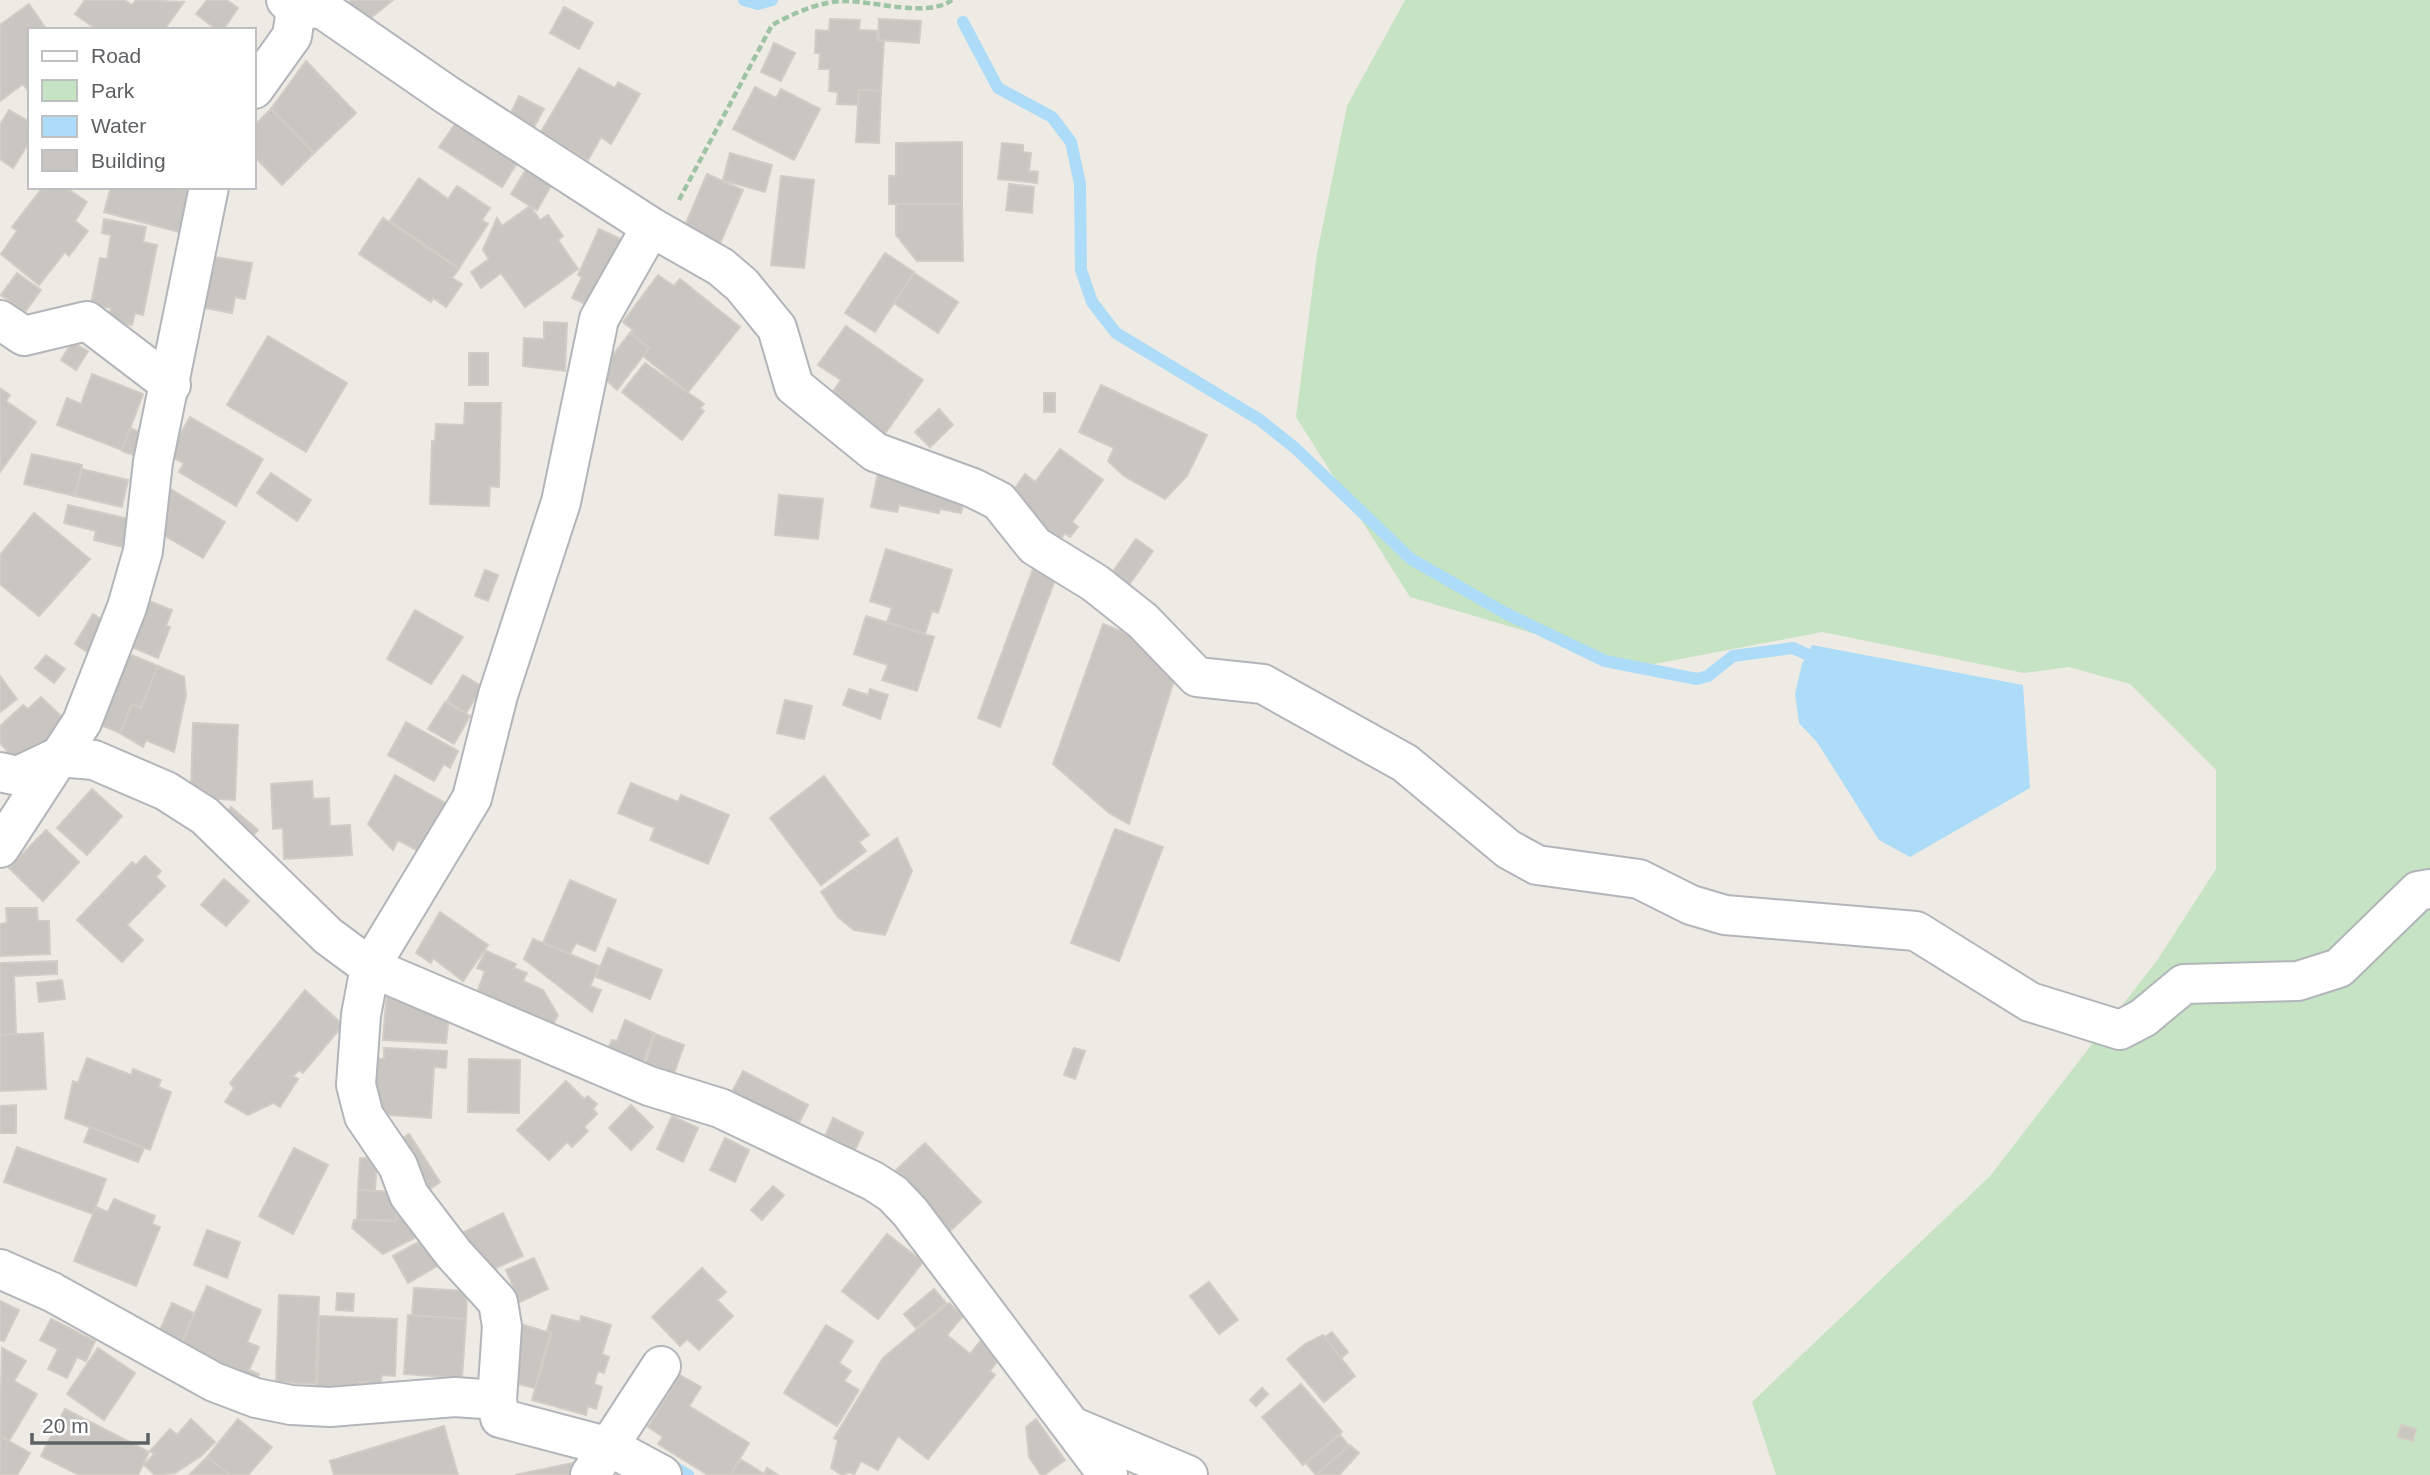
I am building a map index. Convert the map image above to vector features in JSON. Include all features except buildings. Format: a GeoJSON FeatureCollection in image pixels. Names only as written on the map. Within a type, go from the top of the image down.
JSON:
{"type":"FeatureCollection","features":[{"type":"Feature","properties":{"kind":"street"},"geometry":{"type":"LineString","coordinates":[[256,86],[292,36],[291,5],[321,8],[362,39],[656,230],[722,267],[742,285],[777,328],[794,386],[875,452],[973,488],[999,501],[1034,546],[1095,583],[1143,621],[1197,677],[1263,684],[1405,763],[1508,849],[1537,865],[1639,878],[1691,905],[1726,915],[1916,931],[2030,1002],[2120,1030],[2143,1018],[2184,984],[2298,981],[2339,968],[2418,891],[2430,889]]}},
{"type":"Feature","properties":{"kind":"street"},"geometry":{"type":"LineString","coordinates":[[0,848],[82,722],[127,607],[144,551],[153,462],[171,385],[209,189]]}},
{"type":"Feature","properties":{"kind":"street"},"geometry":{"type":"LineString","coordinates":[[656,230],[598,319],[561,502],[498,695],[472,798],[370,967],[357,1051],[356,1085],[361,1106],[377,1136],[398,1166],[409,1195],[454,1254],[498,1302],[502,1326],[497,1401],[500,1418],[600,1461],[662,1475]]}},
{"type":"Feature","properties":{"kind":"street"},"geometry":{"type":"LineString","coordinates":[[0,320],[24,337],[87,321],[171,385]]}},
{"type":"Feature","properties":{"kind":"street"},"geometry":{"type":"LineString","coordinates":[[0,772],[18,776],[58,757],[94,760],[166,792],[205,816],[328,936],[370,967],[649,1086],[720,1108],[883,1187],[910,1212],[1108,1475]]}},
{"type":"Feature","properties":{"kind":"street"},"geometry":{"type":"LineString","coordinates":[[0,1269],[52,1292],[214,1382],[257,1398],[291,1405],[330,1407],[456,1397],[497,1401]]}},
{"type":"Feature","properties":{"kind":"street"},"geometry":{"type":"LineString","coordinates":[[600,1461],[661,1366]]}},
{"type":"Feature","properties":{"kind":"street"},"geometry":{"type":"LineString","coordinates":[[1074,1427],[1188,1475]]}},
{"type":"Feature","properties":{"kind":"path"},"geometry":{"type":"LineString","coordinates":[[656,230],[772,25],[786,17],[841,1],[933,9],[952,0]]}},
{"type":"Feature","properties":{"kind":"green space"},"geometry":{"type":"Polygon","coordinates":[[[1405,0],[2430,0],[2430,1475],[1776,1475],[1752,1402],[1990,1176],[2158,959],[2216,869],[2216,770],[2130,684],[2069,667],[2024,673],[1822,632],[1644,666],[1410,597],[1296,417],[1317,254],[1347,106],[1405,0]]]}},
{"type":"Feature","properties":{"kind":"water"},"geometry":{"type":"Polygon","coordinates":[[[1812,645],[2023,685],[2030,788],[1910,857],[1879,840],[1817,742],[1799,723],[1795,694],[1802,664],[1812,645]]]}},
{"type":"Feature","properties":{"kind":"waterway"},"geometry":{"type":"LineString","coordinates":[[744,0],[758,4],[772,0]]}},
{"type":"Feature","properties":{"kind":"waterway"},"geometry":{"type":"LineString","coordinates":[[963,22],[998,88],[1052,117],[1071,142],[1080,184],[1081,270],[1092,302],[1116,333],[1260,420],[1295,448],[1411,559],[1507,614],[1605,661],[1697,679],[1708,676],[1733,656],[1793,648],[1815,658]]}},
{"type":"Feature","properties":{"kind":"waterway"},"geometry":{"type":"LineString","coordinates":[[667,1463],[688,1475]]}}]}
